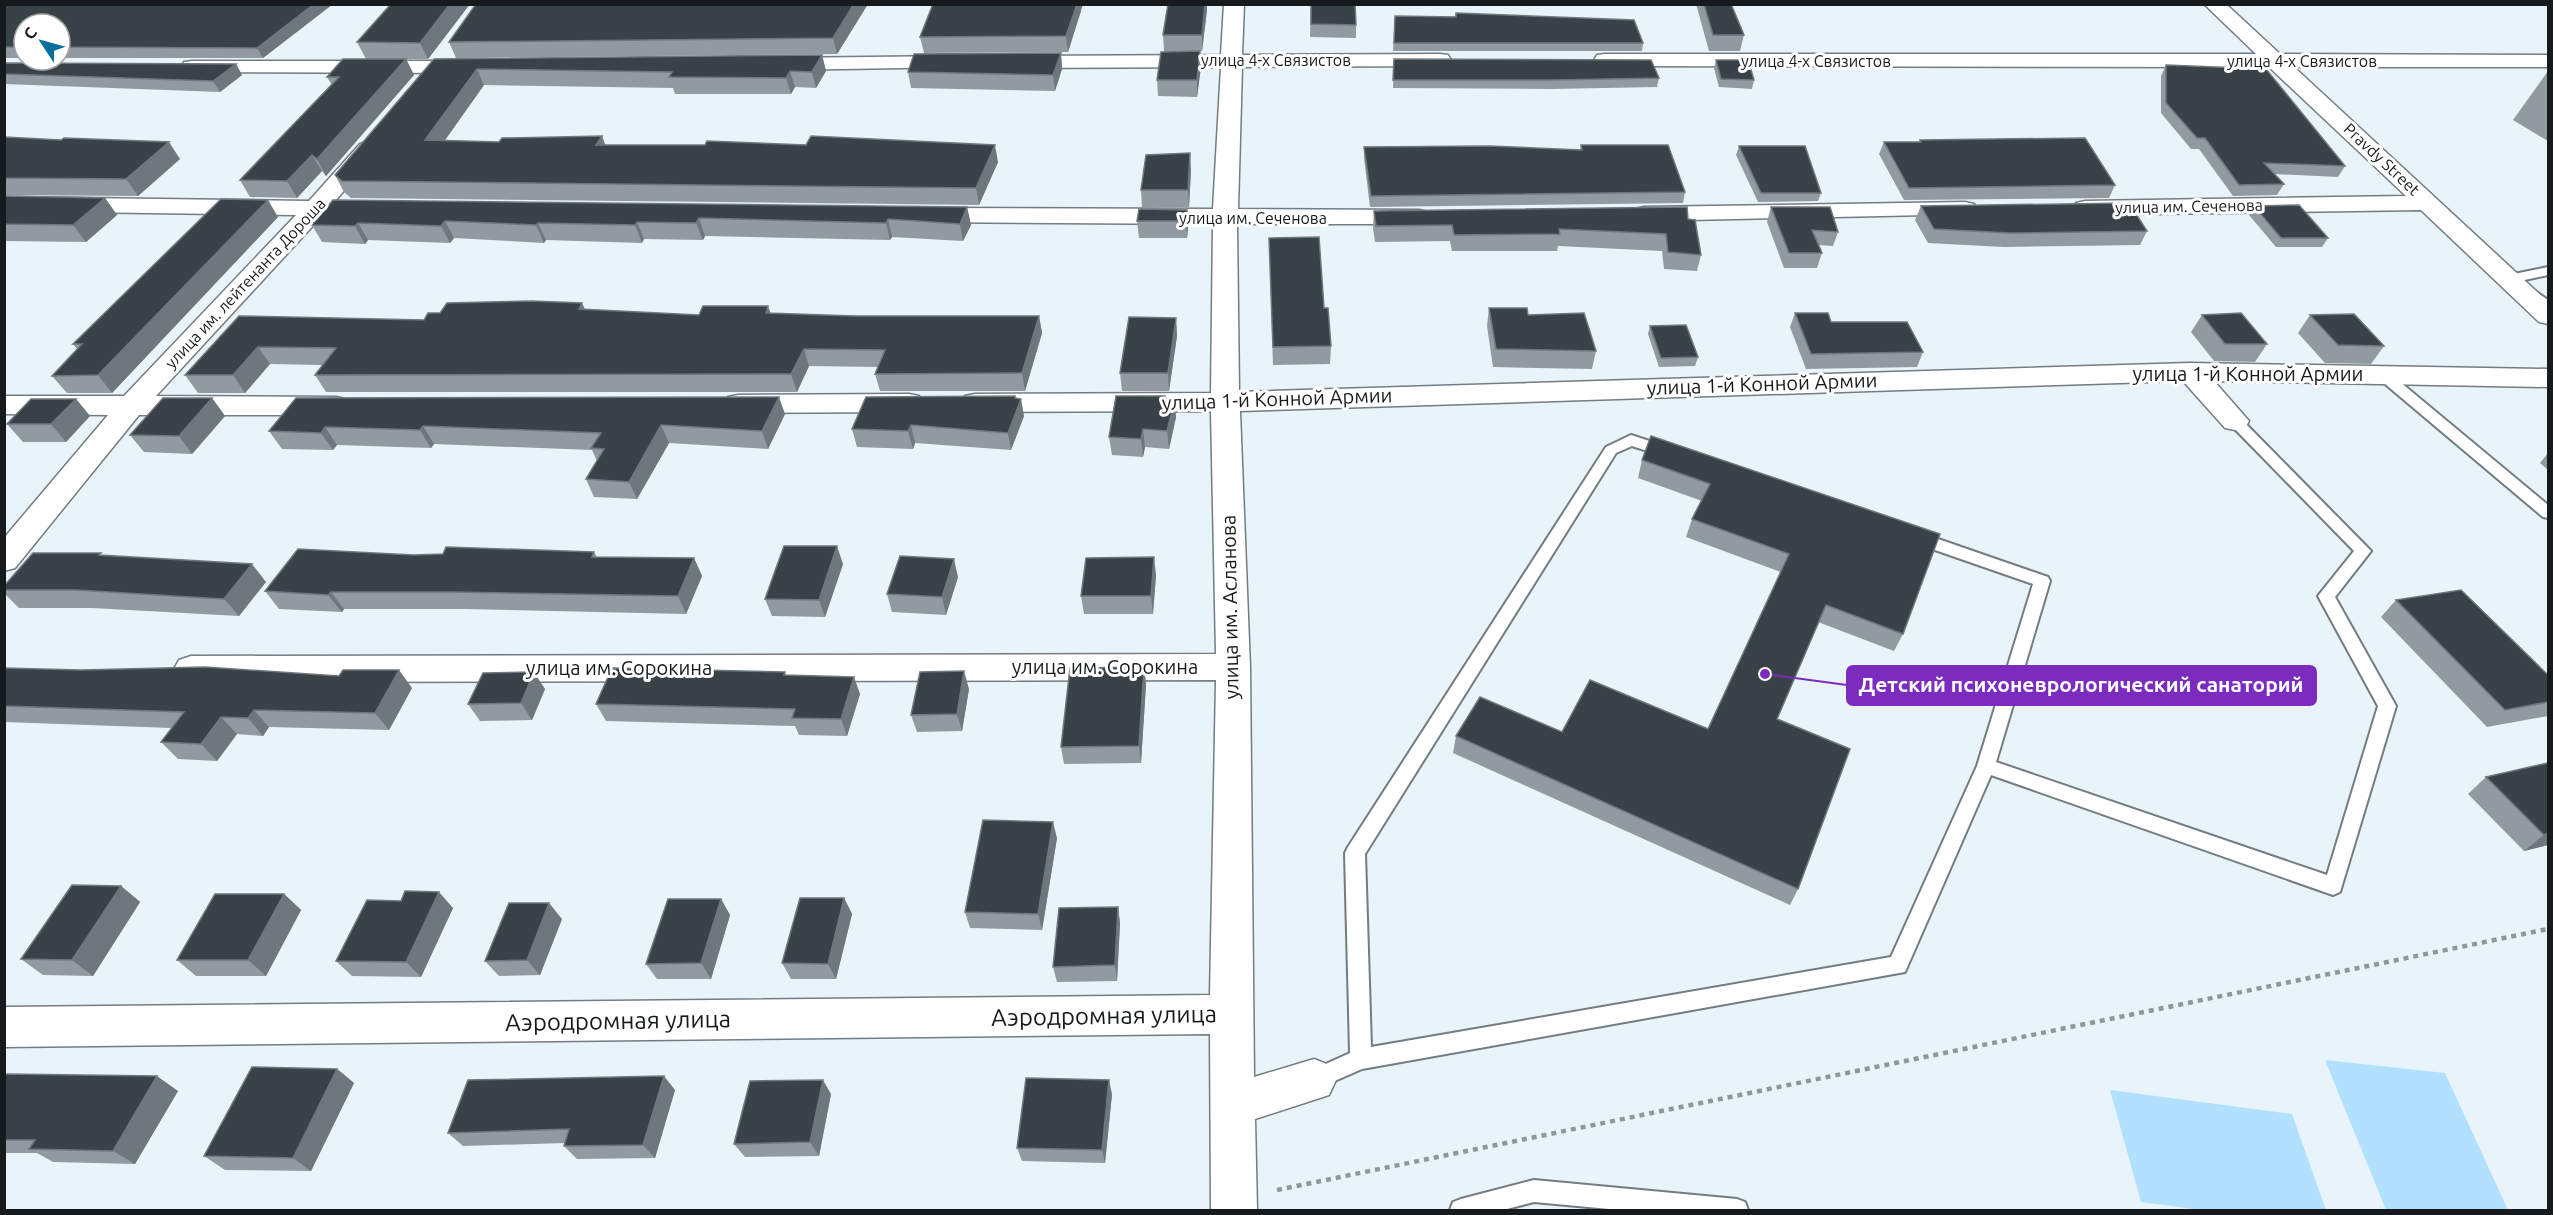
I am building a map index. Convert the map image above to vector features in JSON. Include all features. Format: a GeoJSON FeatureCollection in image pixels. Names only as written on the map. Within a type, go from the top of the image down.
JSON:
{"type":"FeatureCollection","features":[{"type":"Feature","properties":{"kind":"street","name":"улица им. Асланова"},"geometry":{"type":"LineString","coordinates":[[1234,4],[1225,218],[1225,402],[1233,667],[1231,1014],[1234,1205]]}},
{"type":"Feature","properties":{"kind":"street","name":"Pravdy Street"},"geometry":{"type":"LineString","coordinates":[[2214,4],[2429,202],[2548,316]]}},
{"type":"Feature","properties":{"kind":"street"},"geometry":{"type":"LineString","coordinates":[[415,94],[457,40]]}},
{"type":"Feature","properties":{"kind":"street","name":"улица 4-х Связистов"},"geometry":{"type":"LineString","coordinates":[[757,64],[1231,59],[1457,60]]}},
{"type":"Feature","properties":{"kind":"street","name":"улица 4-х Связистов"},"geometry":{"type":"LineString","coordinates":[[1588,60],[2548,61]]}},
{"type":"Feature","properties":{"kind":"street"},"geometry":{"type":"LineString","coordinates":[[168,67],[497,67]]}},
{"type":"Feature","properties":{"kind":"street","name":"улица им. лейтенанта Дороша"},"geometry":{"type":"LineString","coordinates":[[4,560],[131,406],[316,208],[384,129]]}},
{"type":"Feature","properties":{"kind":"street","name":"улица им. Сеченова"},"geometry":{"type":"LineString","coordinates":[[2061,208],[2429,202]]}},
{"type":"Feature","properties":{"kind":"street"},"geometry":{"type":"LineString","coordinates":[[4,204],[400,209]]}},
{"type":"Feature","properties":{"kind":"street"},"geometry":{"type":"LineString","coordinates":[[1621,214],[1989,209]]}},
{"type":"Feature","properties":{"kind":"street","name":"улица им. Сеченова"},"geometry":{"type":"LineString","coordinates":[[902,214],[1225,218],[1443,217]]}},
{"type":"Feature","properties":{"kind":"street"},"geometry":{"type":"LineString","coordinates":[[2190,372],[2235,420]]}},
{"type":"Feature","properties":{"kind":"street","name":"улица 1-й Конной Армии"},"geometry":{"type":"LineString","coordinates":[[714,404],[1225,402],[2190,372],[2548,378]]}},
{"type":"Feature","properties":{"kind":"street"},"geometry":{"type":"LineString","coordinates":[[4,405],[357,405]]}},
{"type":"Feature","properties":{"kind":"street","name":"улица им. Сорокина"},"geometry":{"type":"LineString","coordinates":[[160,670],[1233,667]]}},
{"type":"Feature","properties":{"kind":"street","name":"Аэродромная улица"},"geometry":{"type":"LineString","coordinates":[[4,1027],[1231,1014]]}},
{"type":"Feature","properties":{"kind":"street"},"geometry":{"type":"LineString","coordinates":[[1232,1105],[1314,1080]]}},
{"type":"Feature","properties":{"kind":"lane"},"geometry":{"type":"LineString","coordinates":[[2510,279],[2548,271]]}},
{"type":"Feature","properties":{"kind":"lane"},"geometry":{"type":"LineString","coordinates":[[2510,279],[2548,306]]}},
{"type":"Feature","properties":{"kind":"lane"},"geometry":{"type":"LineString","coordinates":[[2383,375],[2548,513]]}},
{"type":"Feature","properties":{"kind":"lane"},"geometry":{"type":"LineString","coordinates":[[1986,766],[2333,886],[2387,706],[2326,596],[2363,550],[2235,420]]}},
{"type":"Feature","properties":{"kind":"lane"},"geometry":{"type":"LineString","coordinates":[[1360,1059],[1355,853],[1611,450],[1630,440],[1686,459]]}},
{"type":"Feature","properties":{"kind":"lane"},"geometry":{"type":"LineString","coordinates":[[1314,1080],[1360,1059],[1898,965],[1986,766],[2042,580],[1898,531]]}},
{"type":"Feature","properties":{"kind":"lane"},"geometry":{"type":"LineString","coordinates":[[1461,1210],[1534,1191],[1737,1210]]}},
{"type":"Feature","properties":{"kind":"path"},"geometry":{"type":"LineString","coordinates":[[1234,1205],[2548,929]]}},
{"type":"Feature","properties":{"kind":"shaded area"},"geometry":{"type":"Polygon","coordinates":[[[2325,1060],[2445,1073],[2508,1210],[2386,1210],[2325,1060]]]}},
{"type":"Feature","properties":{"kind":"shaded area"},"geometry":{"type":"Polygon","coordinates":[[[2110,1090],[2292,1114],[2326,1210],[2201,1210],[2141,1202],[2110,1090]]]}},
{"type":"Feature","properties":{"kind":"building"},"geometry":{"type":"Polygon","coordinates":[[[4,4],[314,4],[257,48],[72,47],[72,12],[12,12],[12,47],[4,47],[4,4]]]}},
{"type":"Feature","properties":{"kind":"building"},"geometry":{"type":"Polygon","coordinates":[[[391,4],[450,4],[420,43],[357,42],[391,4]]]}},
{"type":"Feature","properties":{"kind":"building"},"geometry":{"type":"Polygon","coordinates":[[[476,4],[854,4],[833,38],[449,42],[476,4]]]}},
{"type":"Feature","properties":{"kind":"building"},"geometry":{"type":"Polygon","coordinates":[[[933,4],[1077,4],[1066,36],[920,37],[933,4]]]}},
{"type":"Feature","properties":{"kind":"building"},"geometry":{"type":"Polygon","coordinates":[[[1168,4],[1205,4],[1202,35],[1163,35],[1168,4]]]}},
{"type":"Feature","properties":{"kind":"building"},"geometry":{"type":"Polygon","coordinates":[[[1311,4],[1355,4],[1356,25],[1311,24],[1311,4]]]}},
{"type":"Feature","properties":{"kind":"building"},"geometry":{"type":"Polygon","coordinates":[[[1704,4],[1731,4],[1744,35],[1713,35],[1704,4]]]}},
{"type":"Feature","properties":{"kind":"building"},"geometry":{"type":"Polygon","coordinates":[[[1456,13],[1634,20],[1643,43],[1394,43],[1395,16],[1456,17],[1456,13]]]}},
{"type":"Feature","properties":{"kind":"building"},"geometry":{"type":"Polygon","coordinates":[[[1200,51],[1197,80],[1157,80],[1161,52],[1200,51]]]}},
{"type":"Feature","properties":{"kind":"building"},"geometry":{"type":"Polygon","coordinates":[[[1061,53],[1053,75],[908,72],[914,54],[1061,53]]]}},
{"type":"Feature","properties":{"kind":"building"},"geometry":{"type":"Polygon","coordinates":[[[822,55],[812,72],[790,71],[786,78],[669,77],[672,72],[477,69],[425,140],[499,142],[502,138],[602,136],[596,145],[705,145],[707,141],[806,145],[811,136],[995,145],[976,188],[342,181],[335,175],[434,59],[822,55]]]}},
{"type":"Feature","properties":{"kind":"building"},"geometry":{"type":"Polygon","coordinates":[[[343,59],[406,59],[317,159],[312,155],[287,181],[240,180],[339,77],[327,77],[343,59]]]}},
{"type":"Feature","properties":{"kind":"building"},"geometry":{"type":"Polygon","coordinates":[[[1394,59],[1651,60],[1659,78],[1393,80],[1394,59]]]}},
{"type":"Feature","properties":{"kind":"building"},"geometry":{"type":"Polygon","coordinates":[[[1716,60],[1748,60],[1754,80],[1721,79],[1716,60]]]}},
{"type":"Feature","properties":{"kind":"building"},"geometry":{"type":"Polygon","coordinates":[[[4,63],[12,63],[12,72],[72,72],[72,63],[236,64],[213,81],[4,74],[4,63]]]}},
{"type":"Feature","properties":{"kind":"building"},"geometry":{"type":"Polygon","coordinates":[[[2166,65],[2266,69],[2345,166],[2264,163],[2284,184],[2239,185],[2205,138],[2197,138],[2166,103],[2166,65]]]}},
{"type":"Feature","properties":{"kind":"building"},"geometry":{"type":"Polygon","coordinates":[[[4,137],[169,142],[126,179],[4,178],[4,137]]]}},
{"type":"Feature","properties":{"kind":"building"},"geometry":{"type":"Polygon","coordinates":[[[2085,138],[2115,185],[1909,188],[1884,142],[1921,142],[1920,140],[2085,138]]]}},
{"type":"Feature","properties":{"kind":"building"},"geometry":{"type":"Polygon","coordinates":[[[1581,145],[1668,145],[1685,192],[1371,196],[1364,147],[1489,146],[1582,150],[1581,145]]]}},
{"type":"Feature","properties":{"kind":"building"},"geometry":{"type":"Polygon","coordinates":[[[1739,146],[1805,146],[1821,193],[1761,193],[1739,146]]]}},
{"type":"Feature","properties":{"kind":"building"},"geometry":{"type":"Polygon","coordinates":[[[1190,153],[1188,190],[1141,190],[1146,155],[1190,153]]]}},
{"type":"Feature","properties":{"kind":"building"},"geometry":{"type":"Polygon","coordinates":[[[4,196],[105,198],[73,225],[4,224],[4,196]]]}},
{"type":"Feature","properties":{"kind":"building"},"geometry":{"type":"Polygon","coordinates":[[[221,199],[268,200],[98,375],[52,376],[82,344],[73,344],[221,199]]]}},
{"type":"Feature","properties":{"kind":"building"},"geometry":{"type":"Polygon","coordinates":[[[333,200],[967,207],[960,224],[888,219],[886,223],[699,218],[696,223],[637,222],[635,225],[538,223],[536,225],[445,221],[441,226],[358,223],[355,226],[312,225],[333,200]]]}},
{"type":"Feature","properties":{"kind":"building"},"geometry":{"type":"Polygon","coordinates":[[[2129,203],[2147,231],[2010,233],[1934,229],[1921,206],[2129,203]]]}},
{"type":"Feature","properties":{"kind":"building"},"geometry":{"type":"Polygon","coordinates":[[[2299,205],[2328,238],[2281,238],[2254,206],[2299,205]]]}},
{"type":"Feature","properties":{"kind":"building"},"geometry":{"type":"Polygon","coordinates":[[[1687,207],[1688,219],[1695,220],[1701,255],[1668,252],[1666,234],[1559,229],[1560,234],[1454,235],[1452,225],[1376,226],[1374,211],[1687,207]]]}},
{"type":"Feature","properties":{"kind":"building"},"geometry":{"type":"Polygon","coordinates":[[[1771,207],[1830,207],[1838,232],[1812,230],[1822,253],[1789,253],[1771,207]]]}},
{"type":"Feature","properties":{"kind":"building"},"geometry":{"type":"Polygon","coordinates":[[[1139,209],[1187,210],[1186,221],[1137,221],[1139,209]]]}},
{"type":"Feature","properties":{"kind":"building"},"geometry":{"type":"Polygon","coordinates":[[[1319,237],[1324,308],[1328,308],[1331,346],[1273,347],[1269,238],[1319,237]]]}},
{"type":"Feature","properties":{"kind":"building"},"geometry":{"type":"Polygon","coordinates":[[[532,301],[582,303],[579,309],[699,315],[703,306],[768,306],[766,313],[855,316],[1039,316],[1022,373],[875,374],[885,350],[804,349],[791,374],[315,375],[336,348],[258,347],[233,375],[185,375],[239,316],[424,320],[428,313],[440,313],[447,303],[532,301]]]}},
{"type":"Feature","properties":{"kind":"building"},"geometry":{"type":"Polygon","coordinates":[[[1489,308],[1527,308],[1528,315],[1584,313],[1596,351],[1496,349],[1489,308]]]}},
{"type":"Feature","properties":{"kind":"building"},"geometry":{"type":"Polygon","coordinates":[[[1795,313],[1828,313],[1831,322],[1907,322],[1923,352],[1811,354],[1795,313]]]}},
{"type":"Feature","properties":{"kind":"building"},"geometry":{"type":"Polygon","coordinates":[[[2241,313],[2267,344],[2225,344],[2202,315],[2241,313]]]}},
{"type":"Feature","properties":{"kind":"building"},"geometry":{"type":"Polygon","coordinates":[[[2354,314],[2384,346],[2338,345],[2310,315],[2354,314]]]}},
{"type":"Feature","properties":{"kind":"building"},"geometry":{"type":"Polygon","coordinates":[[[1129,317],[1176,318],[1168,373],[1120,373],[1129,317]]]}},
{"type":"Feature","properties":{"kind":"building"},"geometry":{"type":"Polygon","coordinates":[[[1686,325],[1698,357],[1661,358],[1650,326],[1686,325]]]}},
{"type":"Feature","properties":{"kind":"building"},"geometry":{"type":"Polygon","coordinates":[[[1015,396],[1021,399],[1008,433],[911,425],[908,431],[852,429],[866,397],[1015,396]]]}},
{"type":"Feature","properties":{"kind":"building"},"geometry":{"type":"Polygon","coordinates":[[[1116,396],[1165,396],[1164,398],[1175,399],[1167,431],[1143,429],[1141,439],[1109,437],[1116,396]]]}},
{"type":"Feature","properties":{"kind":"building"},"geometry":{"type":"Polygon","coordinates":[[[779,397],[762,431],[661,425],[629,482],[586,479],[604,449],[591,448],[601,433],[423,426],[420,430],[325,427],[321,433],[269,431],[296,398],[779,397]]]}},
{"type":"Feature","properties":{"kind":"building"},"geometry":{"type":"Polygon","coordinates":[[[163,398],[212,398],[179,436],[130,435],[163,398]]]}},
{"type":"Feature","properties":{"kind":"building"},"geometry":{"type":"Polygon","coordinates":[[[31,399],[76,399],[51,424],[7,424],[31,399]]]}},
{"type":"Feature","properties":{"kind":"building"},"geometry":{"type":"Polygon","coordinates":[[[1651,436],[1940,534],[1903,634],[1826,605],[1777,719],[1850,749],[1798,889],[1456,736],[1480,697],[1562,732],[1590,680],[1708,729],[1789,554],[1692,519],[1710,484],[1642,460],[1651,436]]]}},
{"type":"Feature","properties":{"kind":"building"},"geometry":{"type":"Polygon","coordinates":[[[784,546],[837,546],[819,600],[765,599],[784,546]]]}},
{"type":"Feature","properties":{"kind":"building"},"geometry":{"type":"Polygon","coordinates":[[[446,547],[594,552],[592,557],[694,558],[678,596],[454,592],[331,592],[328,595],[265,591],[298,549],[414,555],[443,554],[446,547]]]}},
{"type":"Feature","properties":{"kind":"building"},"geometry":{"type":"Polygon","coordinates":[[[33,553],[101,553],[99,555],[252,564],[224,599],[76,590],[4,590],[4,586],[33,553]]]}},
{"type":"Feature","properties":{"kind":"building"},"geometry":{"type":"Polygon","coordinates":[[[900,556],[954,559],[942,597],[887,594],[900,556]]]}},
{"type":"Feature","properties":{"kind":"building"},"geometry":{"type":"Polygon","coordinates":[[[1154,557],[1151,596],[1081,596],[1086,558],[1154,557]]]}},
{"type":"Feature","properties":{"kind":"building"},"geometry":{"type":"Polygon","coordinates":[[[2461,590],[2548,675],[2548,702],[2505,710],[2396,600],[2461,590]]]}},
{"type":"Feature","properties":{"kind":"building"},"geometry":{"type":"Polygon","coordinates":[[[205,667],[339,676],[343,670],[399,670],[375,713],[254,710],[248,718],[221,717],[201,744],[161,742],[184,712],[4,706],[4,668],[81,670],[205,667]]]}},
{"type":"Feature","properties":{"kind":"building"},"geometry":{"type":"Polygon","coordinates":[[[1144,667],[1139,746],[1061,747],[1070,668],[1144,667]]]}},
{"type":"Feature","properties":{"kind":"building"},"geometry":{"type":"Polygon","coordinates":[[[612,668],[785,672],[784,675],[854,677],[841,719],[792,718],[795,709],[596,704],[612,668]]]}},
{"type":"Feature","properties":{"kind":"building"},"geometry":{"type":"Polygon","coordinates":[[[964,671],[957,714],[911,715],[920,672],[964,671]]]}},
{"type":"Feature","properties":{"kind":"building"},"geometry":{"type":"Polygon","coordinates":[[[534,672],[521,703],[468,704],[483,673],[534,672]]]}},
{"type":"Feature","properties":{"kind":"building"},"geometry":{"type":"Polygon","coordinates":[[[2548,763],[2548,833],[2544,835],[2486,777],[2548,763]]]}},
{"type":"Feature","properties":{"kind":"building"},"geometry":{"type":"Polygon","coordinates":[[[983,820],[1053,822],[1038,914],[965,912],[983,820]]]}},
{"type":"Feature","properties":{"kind":"building"},"geometry":{"type":"Polygon","coordinates":[[[72,885],[121,886],[72,960],[21,959],[72,885]]]}},
{"type":"Feature","properties":{"kind":"building"},"geometry":{"type":"Polygon","coordinates":[[[405,891],[439,892],[406,962],[336,961],[367,900],[401,901],[405,891]]]}},
{"type":"Feature","properties":{"kind":"building"},"geometry":{"type":"Polygon","coordinates":[[[215,894],[284,894],[248,960],[177,960],[215,894]]]}},
{"type":"Feature","properties":{"kind":"building"},"geometry":{"type":"Polygon","coordinates":[[[800,898],[844,898],[828,964],[782,963],[800,898]]]}},
{"type":"Feature","properties":{"kind":"building"},"geometry":{"type":"Polygon","coordinates":[[[668,899],[721,899],[701,963],[646,964],[668,899]]]}},
{"type":"Feature","properties":{"kind":"building"},"geometry":{"type":"Polygon","coordinates":[[[509,903],[549,903],[527,960],[485,961],[509,903]]]}},
{"type":"Feature","properties":{"kind":"building"},"geometry":{"type":"Polygon","coordinates":[[[1118,907],[1115,965],[1053,967],[1059,908],[1118,907]]]}},
{"type":"Feature","properties":{"kind":"building"},"geometry":{"type":"Polygon","coordinates":[[[252,1067],[337,1069],[293,1158],[204,1156],[252,1067]]]}},
{"type":"Feature","properties":{"kind":"building"},"geometry":{"type":"Polygon","coordinates":[[[4,1074],[157,1076],[113,1151],[29,1149],[35,1140],[4,1140],[4,1074]]]}},
{"type":"Feature","properties":{"kind":"building"},"geometry":{"type":"Polygon","coordinates":[[[664,1076],[643,1145],[564,1146],[569,1129],[448,1133],[468,1080],[664,1076]]]}},
{"type":"Feature","properties":{"kind":"building"},"geometry":{"type":"Polygon","coordinates":[[[1026,1078],[1109,1080],[1102,1150],[1017,1148],[1026,1078]]]}},
{"type":"Feature","properties":{"kind":"building"},"geometry":{"type":"Polygon","coordinates":[[[823,1080],[810,1142],[734,1144],[750,1081],[823,1080]]]}},
{"type":"Feature","properties":{"kind":"place","name":"Детский психоневрологический санаторий"},"geometry":{"type":"Point","coordinates":[1765,674]}}]}
